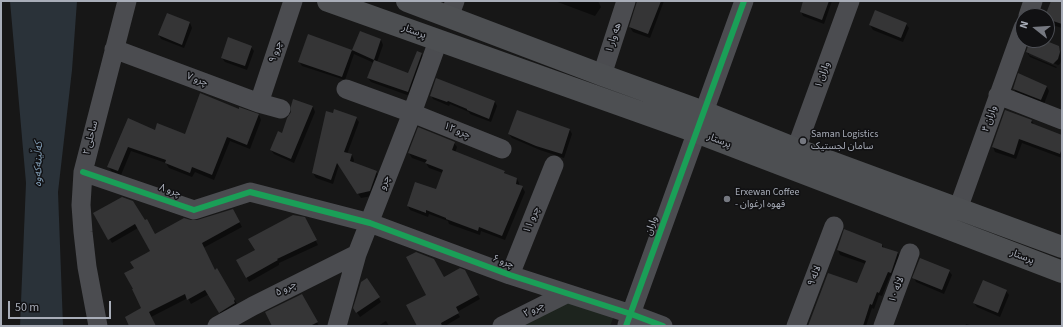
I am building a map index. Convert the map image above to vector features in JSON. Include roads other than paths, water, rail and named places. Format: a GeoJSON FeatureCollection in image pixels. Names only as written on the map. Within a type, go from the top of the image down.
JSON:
{"type":"FeatureCollection","features":[{"type":"Feature","properties":{"kind":"main road","name":"پرستار"},"geometry":{"type":"LineString","coordinates":[[328,1],[696,132],[1062,272]]}},
{"type":"Feature","properties":{"kind":"main road"},"geometry":{"type":"LineString","coordinates":[[407,1],[452,9],[602,75],[1062,247]]}},
{"type":"Feature","properties":{"kind":"street","name":"ساحلی ۲"},"geometry":{"type":"LineString","coordinates":[[98,326],[87,267],[83,232],[81,205],[83,172],[127,1]]}},
{"type":"Feature","properties":{"kind":"street","name":"چرو ۹"},"geometry":{"type":"LineString","coordinates":[[259,103],[293,1]]}},
{"type":"Feature","properties":{"kind":"street","name":"هه وار ۱"},"geometry":{"type":"LineString","coordinates":[[602,75],[626,1]]}},
{"type":"Feature","properties":{"kind":"street"},"geometry":{"type":"LineString","coordinates":[[704,112],[744,1]]}},
{"type":"Feature","properties":{"kind":"street","name":"واران ۱"},"geometry":{"type":"LineString","coordinates":[[796,148],[850,1]]}},
{"type":"Feature","properties":{"kind":"street","name":"چرو"},"geometry":{"type":"LineString","coordinates":[[338,326],[357,254],[412,113],[438,41]]}},
{"type":"Feature","properties":{"kind":"street","name":"واران ۴"},"geometry":{"type":"LineString","coordinates":[[958,209],[1016,48]]}},
{"type":"Feature","properties":{"kind":"street","name":"چرو ۷"},"geometry":{"type":"LineString","coordinates":[[114,49],[259,103],[281,109]]}},
{"type":"Feature","properties":{"kind":"street","name":"چرو ۱۲"},"geometry":{"type":"LineString","coordinates":[[346,89],[412,113],[502,149]]}},
{"type":"Feature","properties":{"kind":"street"},"geometry":{"type":"LineString","coordinates":[[998,95],[1062,120]]}},
{"type":"Feature","properties":{"kind":"street","name":"واران"},"geometry":{"type":"LineString","coordinates":[[629,320],[704,112]]}},
{"type":"Feature","properties":{"kind":"street","name":"چرو ۱۱"},"geometry":{"type":"LineString","coordinates":[[510,275],[554,165]]}},
{"type":"Feature","properties":{"kind":"street","name":"چرو ۸"},"geometry":{"type":"LineString","coordinates":[[83,172],[194,210],[250,192]]}},
{"type":"Feature","properties":{"kind":"street","name":"چرو ۶"},"geometry":{"type":"LineString","coordinates":[[250,192],[370,223],[510,275],[566,294],[629,320],[663,326]]}},
{"type":"Feature","properties":{"kind":"street","name":"لاله ۹"},"geometry":{"type":"LineString","coordinates":[[796,326],[834,226]]}},
{"type":"Feature","properties":{"kind":"street","name":"چرو ۵"},"geometry":{"type":"LineString","coordinates":[[217,326],[253,306],[357,254]]}},
{"type":"Feature","properties":{"kind":"street","name":"لاله ۱۰"},"geometry":{"type":"LineString","coordinates":[[883,326],[910,254]]}},
{"type":"Feature","properties":{"kind":"street","name":"چرو ۲"},"geometry":{"type":"LineString","coordinates":[[502,326],[566,294]]}},
{"type":"Feature","properties":{"kind":"water","name":"کەڵینەکەوە"},"geometry":{"type":"Polygon","coordinates":[[[10,1],[77,1],[72,70],[58,192],[63,326],[20,326],[26,183],[10,1]]]}},
{"type":"Feature","properties":{"kind":"place","name":"Saman Logistics سامان لجستیک"},"geometry":{"type":"Point","coordinates":[803,141]}},
{"type":"Feature","properties":{"kind":"place","name":"Erxewan Coffee - قهوه ارغوان"},"geometry":{"type":"Point","coordinates":[727,199]}}]}
